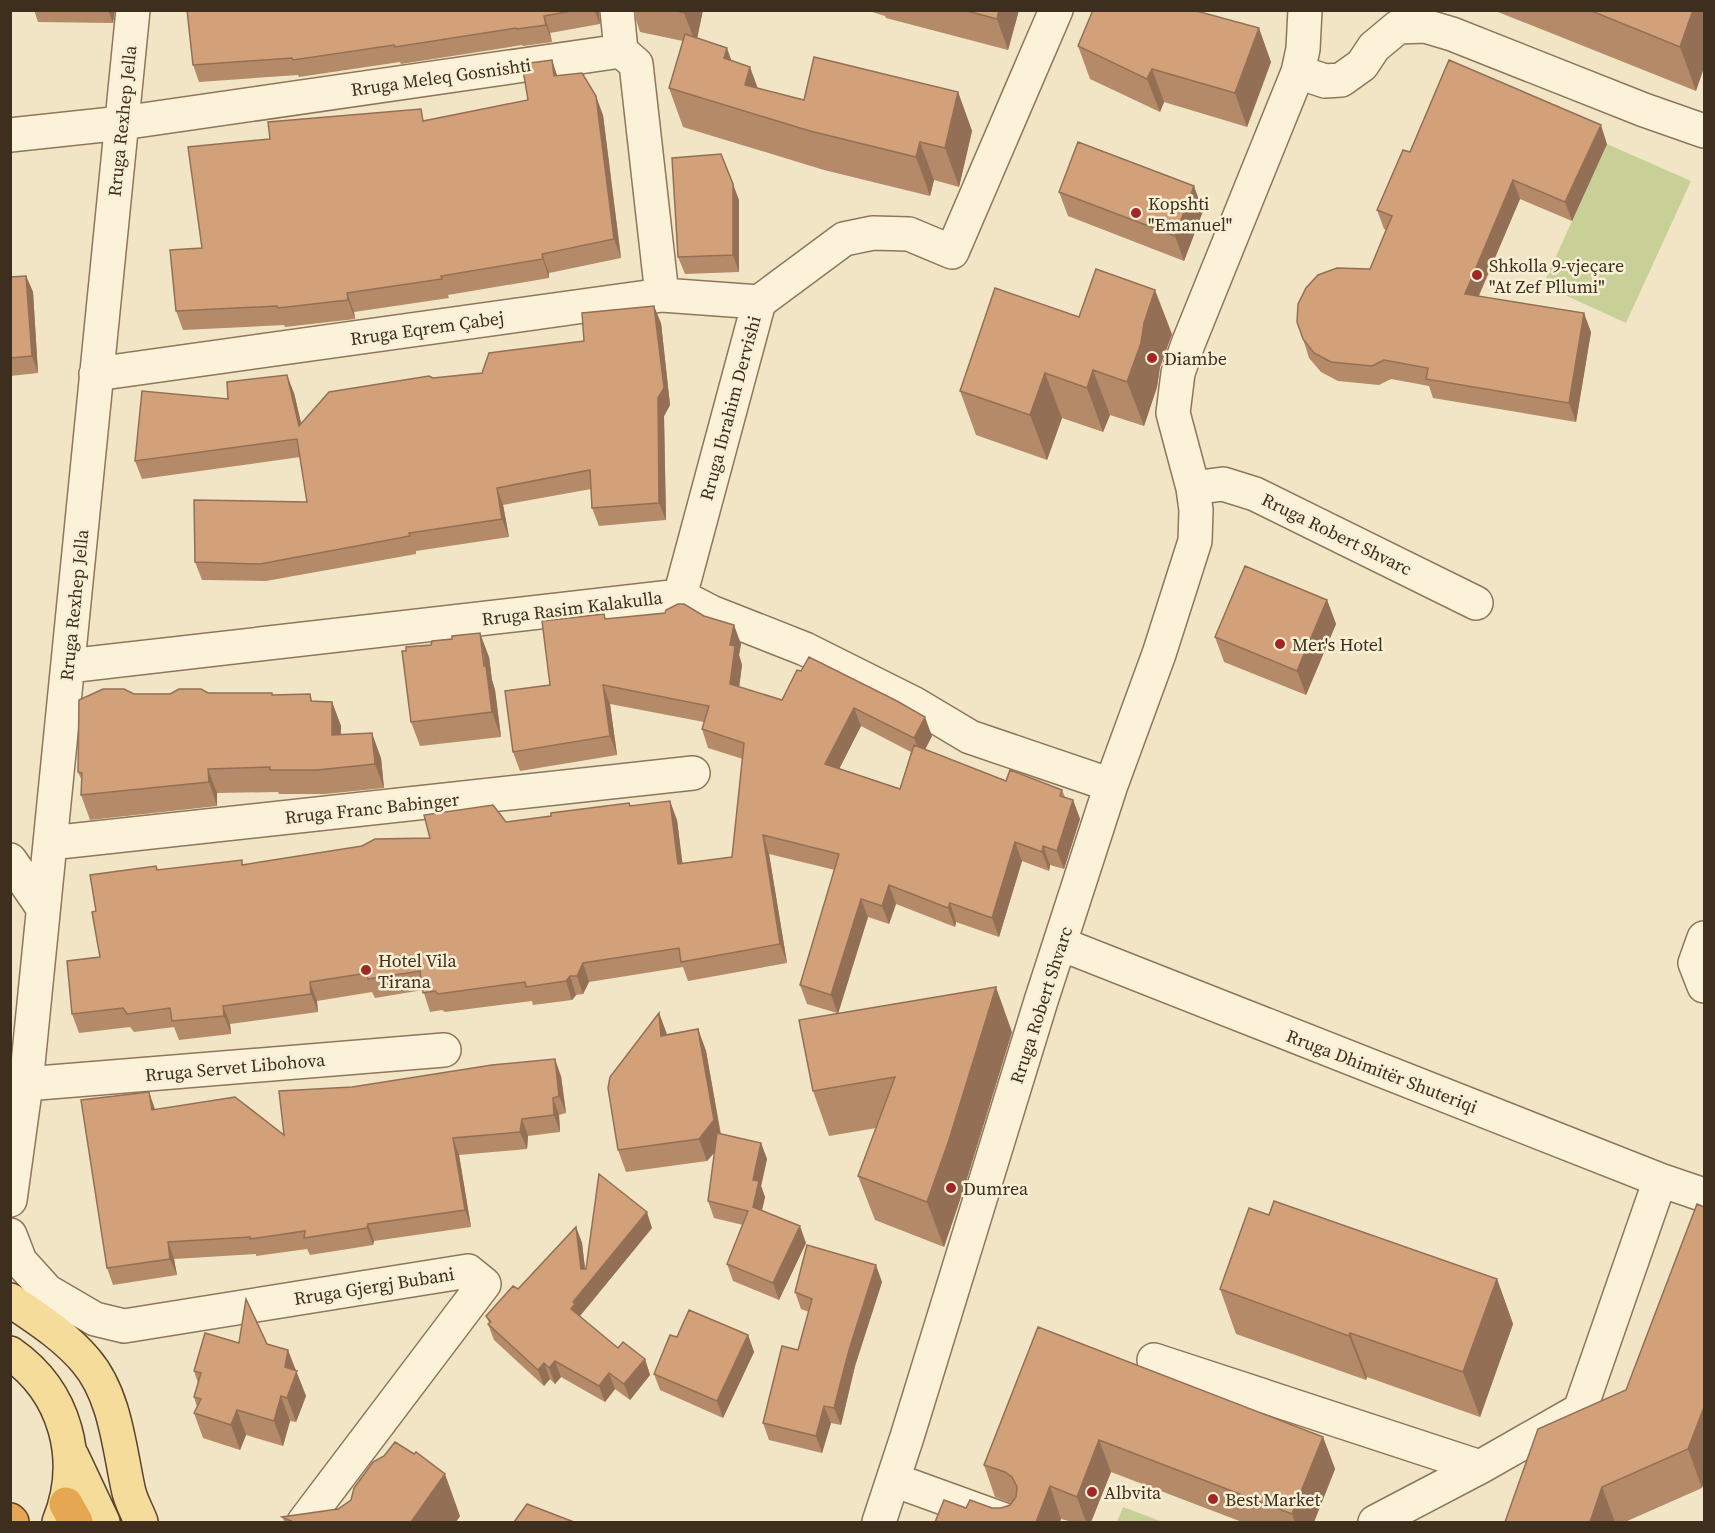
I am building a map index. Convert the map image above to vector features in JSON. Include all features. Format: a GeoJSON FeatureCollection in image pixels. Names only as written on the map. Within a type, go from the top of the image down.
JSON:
{"type":"FeatureCollection","features":[{"type":"Feature","properties":{"kind":"main road"},"geometry":{"type":"LineString","coordinates":[[10,1300],[65,1339],[88,1362],[104,1390],[122,1454],[128,1490],[141,1522]]}},
{"type":"Feature","properties":{"kind":"main road"},"geometry":{"type":"LineString","coordinates":[[10,1353],[29,1368],[46,1388],[62,1419],[70,1453],[103,1522]]}},
{"type":"Feature","properties":{"kind":"main road"},"geometry":{"type":"LineString","coordinates":[[67,1516],[70,1453]]}},
{"type":"Feature","properties":{"kind":"street","name":"Rruga Rexhep Jella"},"geometry":{"type":"LineString","coordinates":[[11,1205],[26,1084],[133,10]]}},
{"type":"Feature","properties":{"kind":"street"},"geometry":{"type":"LineString","coordinates":[[617,10],[621,51],[636,64],[662,295]]}},
{"type":"Feature","properties":{"kind":"street","name":"Rruga Ibrahim Dervishi"},"geometry":{"type":"LineString","coordinates":[[680,596],[759,302],[844,239],[873,233],[909,234],[952,252],[1056,10]]}},
{"type":"Feature","properties":{"kind":"street","name":"Rruga Robert Shvarc"},"geometry":{"type":"LineString","coordinates":[[879,1522],[894,1480],[1041,1001],[1111,785],[1159,654],[1195,541],[1196,510],[1193,488],[1173,413],[1178,373],[1299,72],[1303,49],[1297,13]]}},
{"type":"Feature","properties":{"kind":"street"},"geometry":{"type":"LineString","coordinates":[[1299,72],[1325,81],[1341,80],[1362,65],[1374,47],[1398,27],[1425,26],[1452,34],[1644,110],[1704,131]]}},
{"type":"Feature","properties":{"kind":"street","name":"Rruga Meleq Gosnishti"},"geometry":{"type":"LineString","coordinates":[[10,135],[122,123],[621,51]]}},
{"type":"Feature","properties":{"kind":"street","name":"Rruga Eqrem Çabej"},"geometry":{"type":"LineString","coordinates":[[96,374],[662,295],[759,302]]}},
{"type":"Feature","properties":{"kind":"street","name":"Rruga Robert Shvarc"},"geometry":{"type":"LineString","coordinates":[[1193,488],[1223,484],[1256,494],[1476,603]]}},
{"type":"Feature","properties":{"kind":"street","name":"Rruga Rasim Kalakulla"},"geometry":{"type":"LineString","coordinates":[[68,666],[680,596],[711,612],[805,649],[913,703],[970,737],[1111,785]]}},
{"type":"Feature","properties":{"kind":"street","name":"Rruga Franc Babinger"},"geometry":{"type":"LineString","coordinates":[[50,843],[693,773]]}},
{"type":"Feature","properties":{"kind":"street"},"geometry":{"type":"LineString","coordinates":[[10,860],[43,908]]}},
{"type":"Feature","properties":{"kind":"street"},"geometry":{"type":"LineString","coordinates":[[1704,938],[1695,963],[1704,986]]}},
{"type":"Feature","properties":{"kind":"street","name":"Rruga Dhimitër Shuteriqi"},"geometry":{"type":"LineString","coordinates":[[1061,944],[1660,1180],[1704,1195]]}},
{"type":"Feature","properties":{"kind":"street","name":"Rruga Servet Libohova"},"geometry":{"type":"LineString","coordinates":[[26,1084],[444,1050]]}},
{"type":"Feature","properties":{"kind":"street"},"geometry":{"type":"LineString","coordinates":[[1375,1522],[1480,1467],[1580,1410],[1660,1180]]}},
{"type":"Feature","properties":{"kind":"street","name":"Rruga Gjergj Bubani"},"geometry":{"type":"LineString","coordinates":[[15,1248],[47,1291],[95,1319],[124,1326],[468,1271],[484,1284],[304,1522]]}},
{"type":"Feature","properties":{"kind":"street"},"geometry":{"type":"LineString","coordinates":[[1154,1360],[1480,1467]]}},
{"type":"Feature","properties":{"kind":"street"},"geometry":{"type":"LineString","coordinates":[[894,1480],[1010,1522]]}},
{"type":"Feature","properties":{"kind":"green space"},"geometry":{"type":"Polygon","coordinates":[[[1607,144],[1691,181],[1626,323],[1543,285],[1607,144]]]}},
{"type":"Feature","properties":{"kind":"green space"},"geometry":{"type":"Polygon","coordinates":[[[1123,1507],[1163,1522],[1117,1522],[1123,1507]]]}},
{"type":"Feature","properties":{"kind":"building"},"geometry":{"type":"Polygon","coordinates":[[[187,10],[576,10],[544,16],[546,25],[395,47],[394,45],[293,60],[292,58],[193,65],[187,10]]]}},
{"type":"Feature","properties":{"kind":"building"},"geometry":{"type":"Polygon","coordinates":[[[963,10],[999,10],[997,19],[963,10]]]}},
{"type":"Feature","properties":{"kind":"building"},"geometry":{"type":"Polygon","coordinates":[[[1093,10],[1193,10],[1259,28],[1235,93],[1152,69],[1147,79],[1078,46],[1093,10]]]}},
{"type":"Feature","properties":{"kind":"building"},"geometry":{"type":"Polygon","coordinates":[[[1589,10],[1693,10],[1680,47],[1589,10]]]}},
{"type":"Feature","properties":{"kind":"building"},"geometry":{"type":"Polygon","coordinates":[[[685,34],[727,48],[724,58],[750,67],[745,85],[804,100],[814,57],[958,92],[945,148],[920,142],[916,157],[810,131],[669,88],[685,34]]]}},
{"type":"Feature","properties":{"kind":"building"},"geometry":{"type":"Polygon","coordinates":[[[552,60],[554,76],[582,73],[596,96],[614,239],[542,254],[543,259],[441,276],[442,279],[347,293],[348,300],[278,308],[277,306],[176,311],[170,250],[202,248],[188,147],[270,139],[268,122],[421,109],[423,121],[528,100],[522,64],[552,60]]]}},
{"type":"Feature","properties":{"kind":"building"},"geometry":{"type":"Polygon","coordinates":[[[1449,60],[1601,125],[1565,202],[1513,180],[1465,294],[1584,313],[1569,403],[1426,379],[1428,368],[1384,360],[1372,366],[1331,362],[1314,353],[1303,339],[1297,322],[1298,304],[1306,288],[1318,275],[1337,268],[1370,269],[1392,216],[1377,210],[1403,150],[1410,152],[1449,60]]]}},
{"type":"Feature","properties":{"kind":"building"},"geometry":{"type":"Polygon","coordinates":[[[1078,142],[1194,186],[1175,236],[1059,192],[1078,142]]]}},
{"type":"Feature","properties":{"kind":"building"},"geometry":{"type":"Polygon","coordinates":[[[721,154],[733,184],[733,255],[678,257],[672,158],[721,154]]]}},
{"type":"Feature","properties":{"kind":"building"},"geometry":{"type":"Polygon","coordinates":[[[1096,269],[1155,290],[1144,323],[1141,343],[1127,382],[1093,370],[1087,388],[1045,373],[1030,415],[960,391],[995,288],[1079,317],[1096,269]]]}},
{"type":"Feature","properties":{"kind":"building"},"geometry":{"type":"Polygon","coordinates":[[[26,276],[32,356],[10,358],[10,277],[26,276]]]}},
{"type":"Feature","properties":{"kind":"building"},"geometry":{"type":"Polygon","coordinates":[[[654,306],[664,388],[658,398],[659,503],[592,508],[590,470],[497,488],[502,519],[409,533],[410,536],[260,564],[195,562],[194,500],[307,502],[297,439],[135,461],[142,391],[228,399],[227,382],[287,375],[299,426],[329,392],[429,376],[433,378],[482,373],[489,353],[584,341],[582,313],[654,306]]]}},
{"type":"Feature","properties":{"kind":"building"},"geometry":{"type":"Polygon","coordinates":[[[1245,566],[1327,600],[1297,671],[1215,637],[1245,566]]]}},
{"type":"Feature","properties":{"kind":"building"},"geometry":{"type":"Polygon","coordinates":[[[678,604],[684,604],[704,616],[734,625],[730,645],[735,646],[730,684],[782,700],[797,670],[801,671],[809,657],[925,717],[914,738],[854,708],[825,764],[900,789],[914,745],[1006,781],[1010,770],[1062,790],[1060,796],[1073,800],[1057,851],[1043,846],[1042,852],[1015,842],[992,918],[950,903],[948,908],[889,885],[882,906],[861,899],[831,995],[800,985],[839,854],[763,835],[780,944],[681,962],[679,948],[583,963],[577,976],[570,976],[566,981],[526,987],[525,982],[438,994],[435,991],[423,993],[420,971],[368,979],[367,973],[310,982],[311,994],[223,1006],[224,1016],[172,1021],[170,1008],[127,1014],[123,1008],[72,1014],[67,961],[100,957],[92,912],[96,911],[90,875],[156,866],[157,870],[242,860],[242,865],[362,846],[375,839],[430,838],[424,815],[493,805],[506,822],[551,816],[551,813],[629,803],[630,806],[670,801],[678,864],[732,857],[744,743],[702,729],[709,706],[603,685],[610,736],[513,752],[505,691],[550,685],[542,621],[604,614],[605,619],[665,613],[666,610],[678,604]]]}},
{"type":"Feature","properties":{"kind":"building"},"geometry":{"type":"Polygon","coordinates":[[[480,633],[492,712],[411,722],[402,651],[406,651],[406,647],[431,645],[432,641],[452,639],[452,636],[480,633]]]}},
{"type":"Feature","properties":{"kind":"building"},"geometry":{"type":"Polygon","coordinates":[[[103,689],[124,689],[134,694],[170,694],[179,689],[201,689],[208,693],[310,694],[311,701],[332,702],[332,735],[372,733],[375,764],[317,770],[270,770],[270,767],[208,769],[209,782],[81,795],[82,773],[78,772],[79,700],[103,689]]]}},
{"type":"Feature","properties":{"kind":"building"},"geometry":{"type":"Polygon","coordinates":[[[996,987],[949,1140],[927,1202],[858,1176],[895,1077],[813,1091],[799,1020],[996,987]]]}},
{"type":"Feature","properties":{"kind":"building"},"geometry":{"type":"Polygon","coordinates":[[[659,1013],[661,1036],[698,1029],[714,1120],[699,1139],[618,1150],[608,1088],[610,1077],[659,1013]]]}},
{"type":"Feature","properties":{"kind":"building"},"geometry":{"type":"Polygon","coordinates":[[[555,1059],[559,1096],[553,1098],[554,1115],[522,1119],[520,1132],[453,1138],[465,1210],[368,1224],[367,1228],[304,1238],[305,1231],[250,1239],[250,1237],[168,1242],[170,1259],[107,1268],[81,1100],[149,1092],[152,1110],[235,1097],[284,1135],[279,1091],[352,1087],[492,1065],[555,1059]]]}},
{"type":"Feature","properties":{"kind":"building"},"geometry":{"type":"Polygon","coordinates":[[[717,1133],[761,1143],[753,1180],[759,1181],[753,1207],[800,1226],[773,1283],[727,1264],[748,1211],[708,1201],[717,1133]]]}},
{"type":"Feature","properties":{"kind":"building"},"geometry":{"type":"Polygon","coordinates":[[[599,1174],[647,1212],[573,1302],[575,1304],[571,1309],[618,1348],[623,1342],[645,1359],[624,1384],[609,1373],[599,1386],[555,1361],[549,1368],[544,1363],[538,1370],[488,1324],[491,1322],[486,1316],[513,1286],[518,1289],[576,1227],[581,1269],[586,1269],[599,1174]]]}},
{"type":"Feature","properties":{"kind":"building"},"geometry":{"type":"Polygon","coordinates":[[[1274,1201],[1497,1279],[1463,1372],[1350,1333],[1349,1336],[1220,1289],[1249,1208],[1269,1215],[1274,1201]]]}},
{"type":"Feature","properties":{"kind":"building"},"geometry":{"type":"Polygon","coordinates":[[[1697,1204],[1704,1207],[1704,1407],[1688,1449],[1602,1487],[1590,1522],[1505,1522],[1538,1429],[1626,1390],[1697,1204]]]}},
{"type":"Feature","properties":{"kind":"building"},"geometry":{"type":"Polygon","coordinates":[[[807,1245],[876,1265],[849,1350],[834,1408],[824,1406],[816,1436],[763,1423],[782,1346],[798,1350],[812,1299],[795,1292],[807,1245]]]}},
{"type":"Feature","properties":{"kind":"building"},"geometry":{"type":"Polygon","coordinates":[[[246,1299],[267,1344],[288,1350],[285,1367],[297,1371],[287,1398],[281,1396],[274,1421],[237,1410],[231,1425],[194,1413],[201,1399],[194,1397],[201,1373],[194,1371],[205,1333],[239,1343],[246,1299]]]}},
{"type":"Feature","properties":{"kind":"building"},"geometry":{"type":"Polygon","coordinates":[[[689,1310],[748,1335],[717,1401],[654,1374],[670,1335],[677,1337],[689,1310]]]}},
{"type":"Feature","properties":{"kind":"building"},"geometry":{"type":"Polygon","coordinates":[[[1038,1327],[1323,1437],[1292,1514],[1099,1440],[1077,1497],[1050,1486],[1036,1522],[935,1522],[944,1500],[966,1508],[970,1500],[992,1508],[1001,1508],[1010,1505],[1016,1497],[1017,1487],[1012,1477],[1005,1472],[984,1465],[1038,1327]]]}},
{"type":"Feature","properties":{"kind":"building"},"geometry":{"type":"Polygon","coordinates":[[[395,1442],[414,1454],[416,1452],[445,1474],[411,1522],[293,1522],[282,1517],[338,1509],[351,1500],[354,1488],[373,1462],[384,1456],[395,1442]]]}},
{"type":"Feature","properties":{"kind":"building"},"geometry":{"type":"Polygon","coordinates":[[[527,1504],[574,1522],[514,1522],[527,1504]]]}},
{"type":"Feature","properties":{"kind":"place","name":"Kopshti \"Emanuel\""},"geometry":{"type":"Point","coordinates":[1136,213]}},
{"type":"Feature","properties":{"kind":"place","name":"Shkolla 9-vjeçare \"At Zef Pllumi\""},"geometry":{"type":"Point","coordinates":[1477,275]}},
{"type":"Feature","properties":{"kind":"place","name":"Diambe"},"geometry":{"type":"Point","coordinates":[1152,358]}},
{"type":"Feature","properties":{"kind":"place","name":"Mer's Hotel"},"geometry":{"type":"Point","coordinates":[1280,644]}},
{"type":"Feature","properties":{"kind":"place","name":"Hotel Vila Tirana"},"geometry":{"type":"Point","coordinates":[366,970]}},
{"type":"Feature","properties":{"kind":"place","name":"Dumrea"},"geometry":{"type":"Point","coordinates":[951,1188]}},
{"type":"Feature","properties":{"kind":"place","name":"Albvita"},"geometry":{"type":"Point","coordinates":[1092,1492]}},
{"type":"Feature","properties":{"kind":"place","name":"Best Market"},"geometry":{"type":"Point","coordinates":[1213,1499]}}]}
